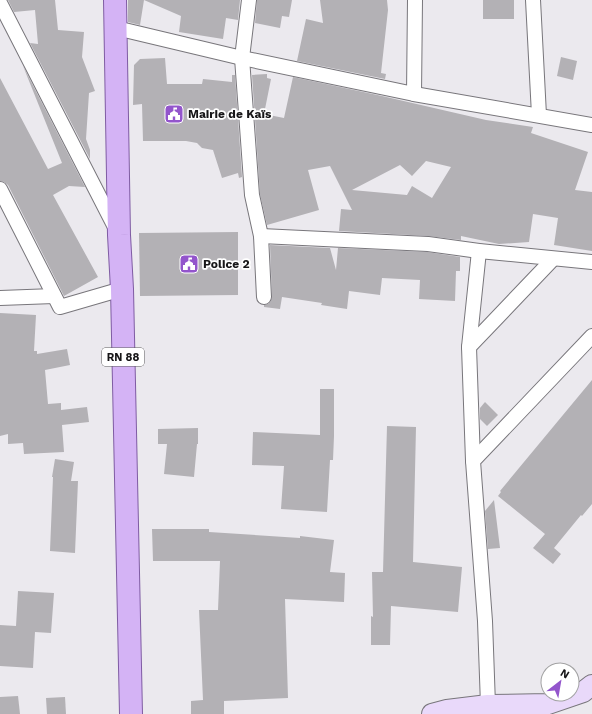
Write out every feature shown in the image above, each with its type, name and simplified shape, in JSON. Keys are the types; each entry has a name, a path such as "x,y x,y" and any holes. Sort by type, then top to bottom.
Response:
{"main road":[{"name":"RN 88","path":"115,0 119,235 122,289 131,714"}],"street":[{"path":"250,0 242,58 252,195 261,236 264,297"},
{"path":"414,94 416,0"},
{"path":"532,0 539,115"},
{"path":"0,3 119,235"},
{"path":"116,28 242,58 414,94 592,125"},
{"path":"0,189 60,307 122,289"},
{"path":"261,236 428,244 480,251 592,262"},
{"path":"480,251 469,347 473,461 485,621 488,705"},
{"path":"469,347 553,259"},
{"path":"0,298 54,296"},
{"path":"473,461 592,336"},
{"path":"432,714 447,710 488,705 531,709 583,692 592,685"}],"building":[{"path":"8,0 55,0 58,30 84,32 82,57 95,91 89,93 86,139 90,150 90,159 30,43 38,44 35,10 14,12"},
{"path":"128,0 144,0 140,25 128,22"},
{"path":"144,0 240,0 238,20 226,18 223,39 179,32 181,16"},
{"path":"257,0 292,0 289,17 282,16 280,28 255,23"},
{"path":"320,0 387,0 388,10 381,73 386,74 385,79 297,61 306,19 323,23"},
{"path":"483,0 514,0 514,19 483,19"},
{"path":"561,57 577,61 573,80 557,76"},
{"path":"165,58 167,84 202,84 203,79 232,82 232,75 235,75 242,177 239,178 238,173 222,178 213,150 202,148 197,143 186,141 143,141 142,104 133,105 134,65 140,59"},
{"path":"23,66 85,187 69,186 53,195 98,277 64,296 8,185 0,181 0,78 48,169 62,163"},
{"path":"267,74 267,78 271,79 264,114 284,118 293,77 486,120 533,127 531,133 588,152 575,190 592,192 592,251 554,245 558,218 533,214 529,242 499,244 461,236 461,240 428,236 339,231 341,209 352,210 330,166 308,170 319,210 267,225 260,194 252,75","holes":["426,161 451,167 432,198 412,186 407,195 352,190 400,165 412,176"]},
{"name":"Police 2","path":"238,232 238,295 140,296 139,233"},
{"path":"270,245 330,248 336,270 338,248 427,252 460,257 460,271 456,271 455,301 419,299 420,280 382,278 380,295 349,291 347,309 321,305 322,303 282,297 280,309 264,307 264,305 271,301 272,297"},
{"path":"0,313 36,315 34,351 37,351 37,354 67,349 70,365 45,370 48,404 61,403 61,410 87,407 89,422 62,425 64,452 24,454 23,443 8,444 8,434 0,436"},
{"path":"592,380 592,504 554,548 561,554 553,564 533,548 545,534 498,496 501,492 500,491"},
{"path":"320,389 334,389 333,460 330,460 327,512 281,509 284,466 252,465 253,432 320,435"},
{"path":"485,402 498,415 487,426 480,419 480,408"},
{"path":"387,426 416,427 413,562 462,567 458,612 391,606 390,645 371,645 371,616 373,617 372,572 383,572"},
{"path":"198,428 198,444 194,477 164,474 167,444 158,444 158,429"},
{"path":"55,459 74,462 71,481 78,481 75,553 50,551 52,477"},
{"path":"494,500 500,548 488,549 485,511"},
{"path":"152,529 209,529 209,532 300,538 300,536 334,540 330,572 345,573 344,602 285,599 288,698 224,701 224,714 191,714 191,701 203,700 199,610 218,610 220,561 153,561"},
{"path":"18,591 54,593 51,633 35,632 33,668 0,666 0,625 16,626"},
{"path":"18,696 20,714 0,714 0,697"},
{"path":"65,697 66,714 47,714 46,698"}],"place":[{"name":"Mairie de Kaïs","path":"174,114"},
{"name":"Police 2","path":"189,264"}]}
